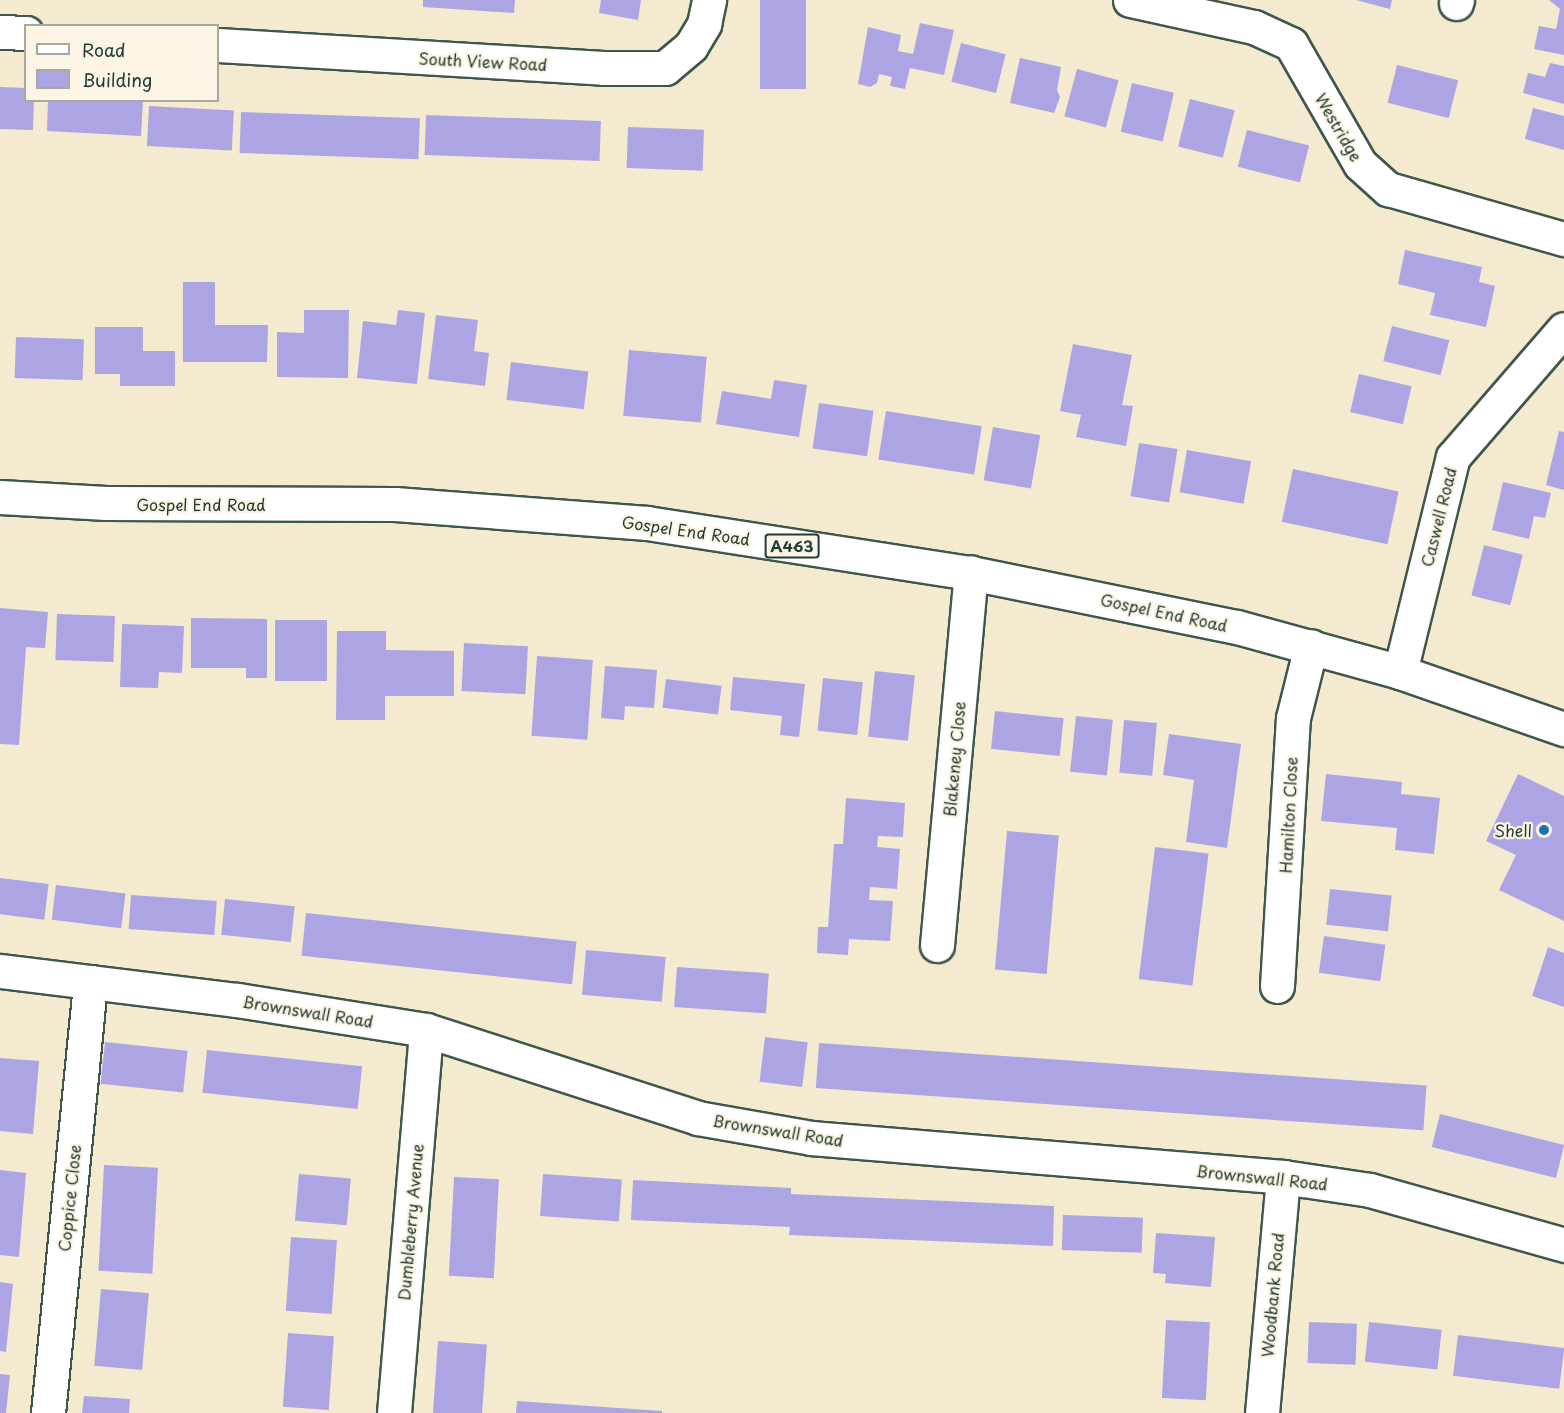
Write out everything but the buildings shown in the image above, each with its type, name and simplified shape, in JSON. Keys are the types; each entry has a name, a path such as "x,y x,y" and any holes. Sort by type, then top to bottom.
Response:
{"street":[{"name":"South View Road","path":"219,45 603,68 665,68 691,46 704,24 709,0"},
{"name":"Westridge","path":"1130,0 1254,27 1291,44 1360,164 1388,189 1564,239"},
{"path":"0,32 24,33"},
{"name":"Caswell Road","path":"1400,672 1453,457 1564,329"},
{"name":"Gospel End Road","path":"0,497 106,503 394,504 647,524 970,573 1311,646 1400,672 1564,729"},
{"name":"Blakeney Close","path":"937,945 970,573"},
{"name":"Hamilton Close","path":"1277,986 1293,718 1311,646"},
{"name":"Brownswall Road","path":"0,971 237,1000 426,1030 698,1118 811,1138 1282,1176 1370,1191 1564,1245"},
{"name":"Coppice Close","path":"48,1413 90,982"},
{"name":"Dumbleberry Avenue","path":"394,1413 426,1030"},
{"name":"Woodbank Road","path":"1262,1413 1282,1176"}],"place":[{"name":"Shell","path":"1544,830"}]}
